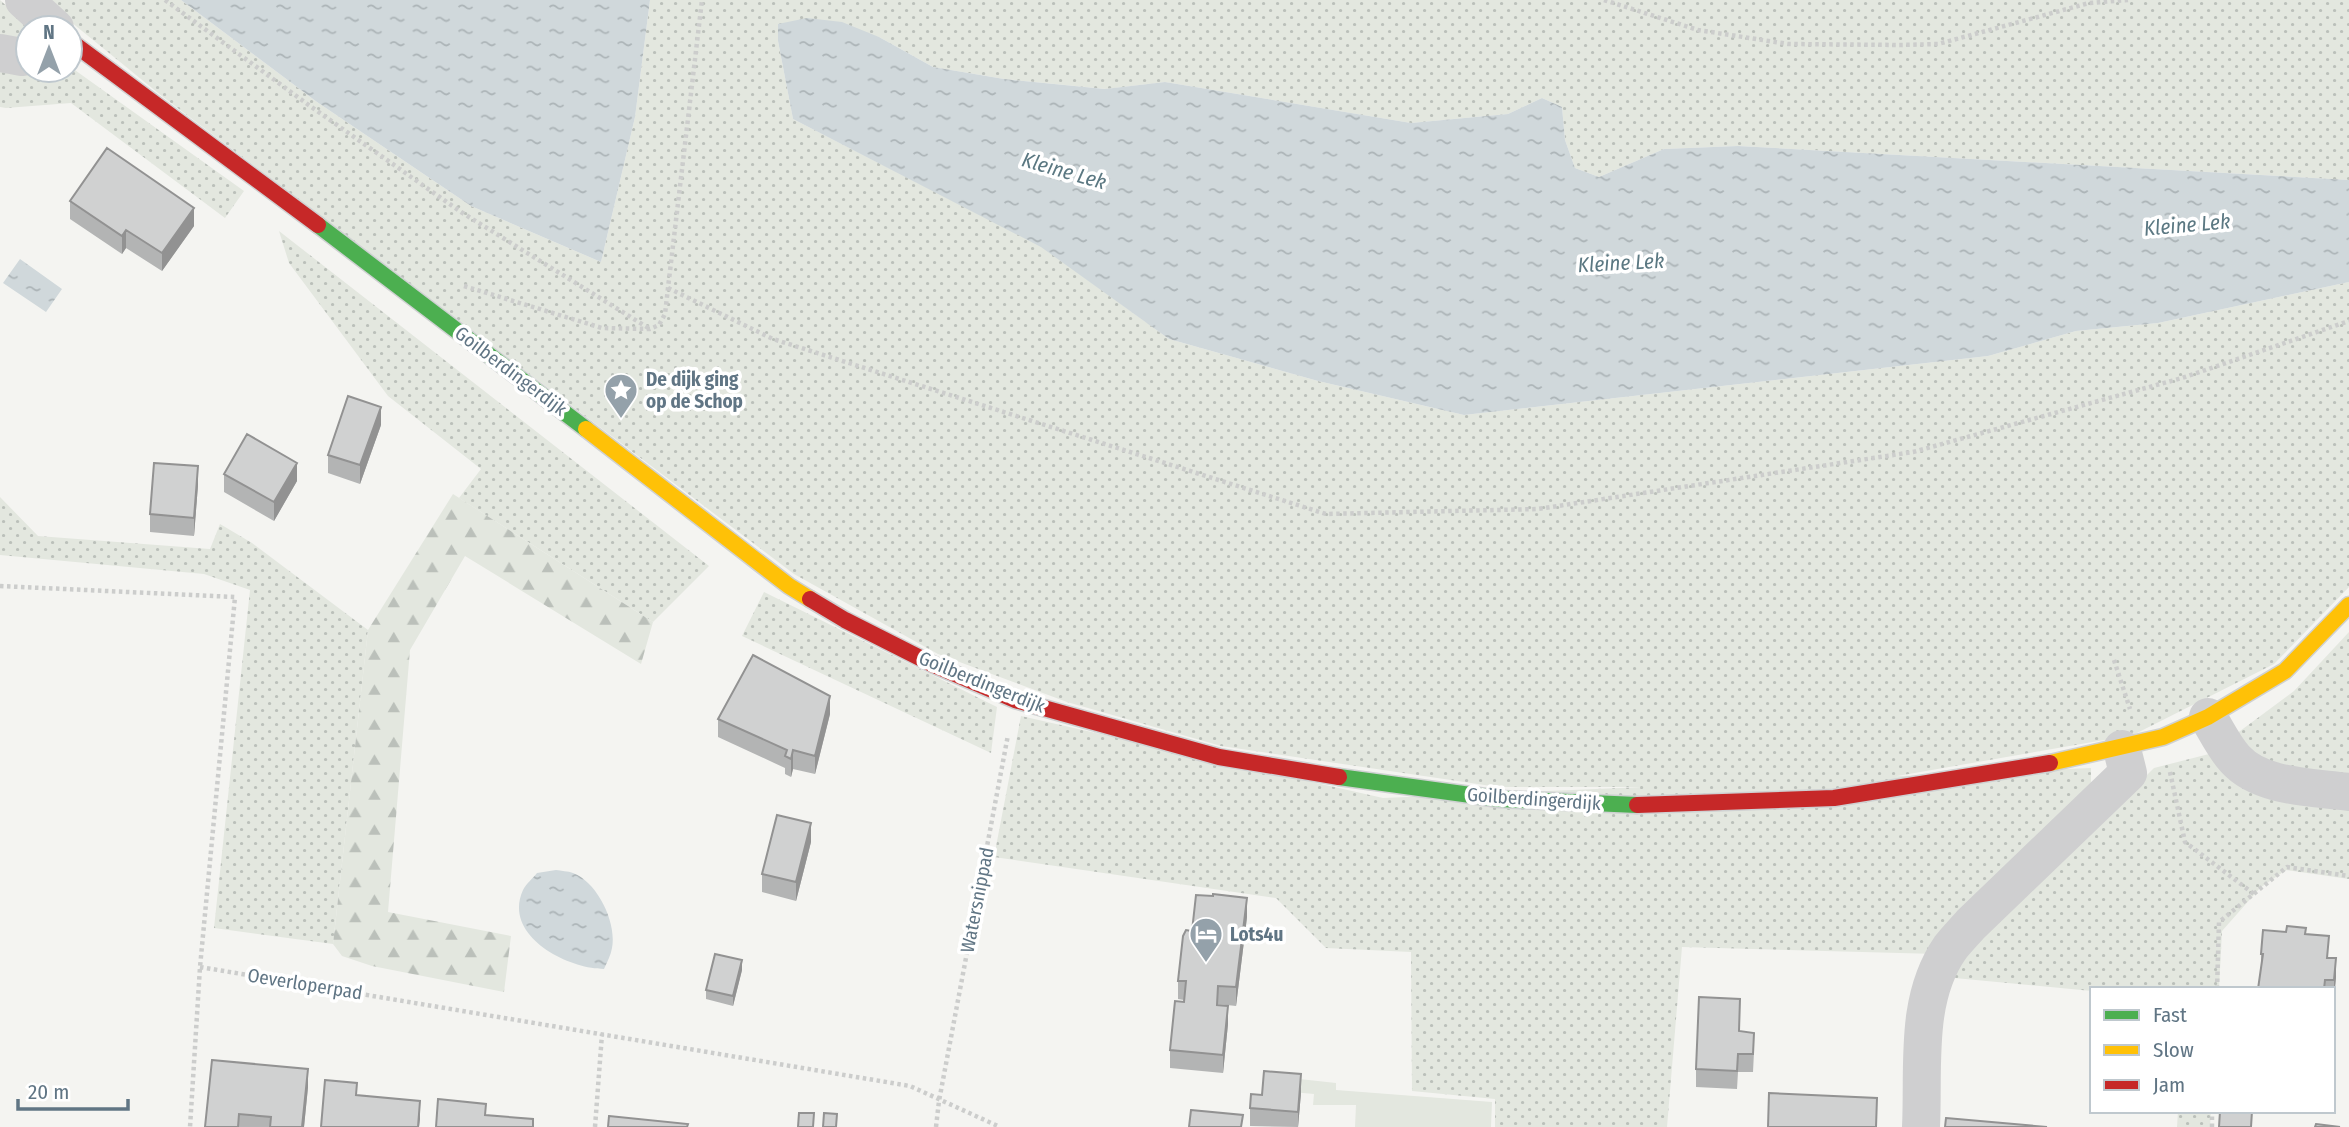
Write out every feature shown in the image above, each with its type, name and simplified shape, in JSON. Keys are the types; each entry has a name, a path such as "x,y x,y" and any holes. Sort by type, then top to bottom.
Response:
{"street":[{"path":"24,0 40,14"},
{"name":"Goilberdingerdijk","path":"84,51 395,282 789,586 845,620 934,665 1015,700 1219,757 1385,785 1500,799 1574,804 1642,805 1834,798 2019,769 2122,749 2163,737 2208,717 2286,671 2349,605"},
{"path":"2208,717 2234,758 2249,770 2273,780 2349,792"},
{"path":"1921,1127 1922,1031 1934,981 1949,949 1971,924 2128,773 2122,749"}],"path":[{"path":"165,0 461,212 650,329"},
{"path":"453,282 602,328 650,329 659,325 665,314 702,0"},
{"path":"1604,0 1699,30 1788,44 1900,45 1938,44 2089,3 2127,0"},
{"path":"668,288 773,339 1326,514 1538,509 1913,452 2182,379 2349,321"},
{"path":"0,586 235,597 200,967 190,1127"},
{"path":"2114,660 2130,710"},
{"name":"Watersnippad","path":"936,1127 1015,700"},
{"path":"2163,737 2185,842 2255,894"},
{"path":"2217,987 2219,922 2287,867 2349,876"},
{"name":"Oeverloperpad","path":"200,967 910,1086 1000,1127"},
{"path":"595,1127 602,1034"}],"green space":[{"path":"0,0 16,14 14,41 0,39"},
{"path":"44,0 181,0 317,102 471,206 601,262 635,117 650,0 2349,0 2349,180 1738,146 1664,149 1599,177 1575,168 1565,140 1562,107 1542,98 1508,114 1411,123 1165,82 1106,89 1004,79 933,67 879,37 778,25 778,41 793,119 1041,246 1169,339 1318,381 1464,415 1988,356 2076,331 2158,323 2349,282 2349,587 2274,664 2133,735 1834,787 1498,787 1221,746 1067,702 938,654 794,574 163,97 84,33 84,14 61,14"},
{"path":"0,58 14,64 14,84 84,84 84,77 244,191 225,218 71,103 0,107"},
{"path":"279,231 709,566 653,622 459,498 481,469 388,396 289,263"},
{"path":"453,494 653,622 641,664 465,556 410,650 388,912 511,936 504,992 372,966 342,956 333,944 368,630"},
{"path":"0,497 38,536 210,549 220,524 252,543 368,630 333,944 214,928 250,590 204,574 0,555"},
{"path":"764,592 997,707 991,753 742,636"},
{"path":"2349,632 2349,879 2286,870 2260,888 2222,931 2219,987 2090,987 2090,991 1944,977 2154,768 2209,754 2294,691"},
{"path":"1021,716 1383,798 2091,768 2091,787 1937,954 1682,947 1667,1127 1495,1127 1495,1099 1412,1091 1411,952 1326,948 1276,898 994,857"},
{"path":"1281,1077 1336,1083 1336,1090 1492,1102 1491,1127 1355,1127 1356,1105 1313,1105 1314,1094 1281,1091"},
{"path":"2178,1113 2211,1113 2210,1127 2177,1127"}],"water":[{"path":"181,0 650,0 635,117 601,262 471,206 317,102"},
{"name":"Kleine Lek","path":"807,18 842,22 879,37 933,67 1004,79 1105,89 1165,82 1411,123 1508,114 1542,98 1562,107 1565,140 1575,168 1599,177 1664,149 1738,146 2349,180 2349,282 2158,323 2076,331 1988,356 1464,415 1318,381 1169,339 1041,247 793,119 778,41 778,24"},
{"path":"20,259 62,289 46,312 3,283"},
{"path":"556,870 571,872 582,878 603,904 613,938 604,969 573,963 557,956 542,947 522,922 519,907 524,888 537,873"}],"building":[{"path":"107,148 194,208 162,253 126,230 122,236 70,201"},
{"path":"348,396 381,407 360,465 328,455"},
{"path":"247,434 297,463 274,502 224,474"},
{"path":"154,463 198,466 194,518 150,514"},
{"path":"753,655 830,696 815,756 793,750 791,759 785,756 787,750 718,719"},
{"path":"777,815 811,823 796,882 762,874"},
{"path":"1196,895 1247,898 1236,987 1218,986 1217,1005 1228,1006 1223,1055 1170,1050 1175,1001 1184,1002 1186,981 1178,981 1183,936 1186,930 1192,931"},
{"path":"2287,926 2306,928 2305,934 2329,936 2327,958 2336,958 2334,980 2325,980 2324,987 2258,987 2263,930 2286,932"},
{"path":"715,954 742,960 733,996 706,990"},
{"path":"1699,997 1740,999 1739,1031 1754,1033 1753,1054 1738,1054 1737,1071 1696,1069"},
{"path":"212,1060 308,1069 302,1127 270,1127 271,1117 239,1114 238,1127 205,1127"},
{"path":"1264,1071 1301,1074 1298,1112 1250,1108 1251,1094 1262,1095"},
{"path":"325,1080 357,1083 356,1095 420,1101 418,1127 321,1127"},
{"path":"1769,1093 1877,1098 1876,1127 1768,1127"},
{"path":"438,1099 486,1104 485,1115 533,1119 533,1127 436,1127"},
{"path":"1191,1110 1243,1115 1241,1127 1189,1127"},
{"path":"799,1113 814,1113 813,1127 798,1127"},
{"path":"824,1113 837,1114 836,1127 823,1127"},
{"path":"2220,1113 2252,1113 2251,1127 2219,1127"},
{"path":"609,1116 688,1124 687,1127 608,1127"},
{"path":"1946,1118 2047,1127 1945,1127"},
{"path":"2316,1124 2340,1127 2315,1127"}],"traffic: fast":[{"path":"318,225 586,429"},
{"path":"1339,777 1500,799 1637,805"}],"traffic: slow":[{"path":"586,429 789,586 810,599"},
{"path":"2050,763 2163,737 2208,717 2285,671 2349,605"}],"traffic: jam":[{"path":"84,51 318,225"},
{"path":"810,599 934,665 1015,700 1219,757 1339,777"},
{"path":"1637,805 1834,798 2050,763"}],"place":[{"name":"De dijk ging op de Schop","path":"621,420"},
{"name":"Lots4u","path":"1206,964"}]}
